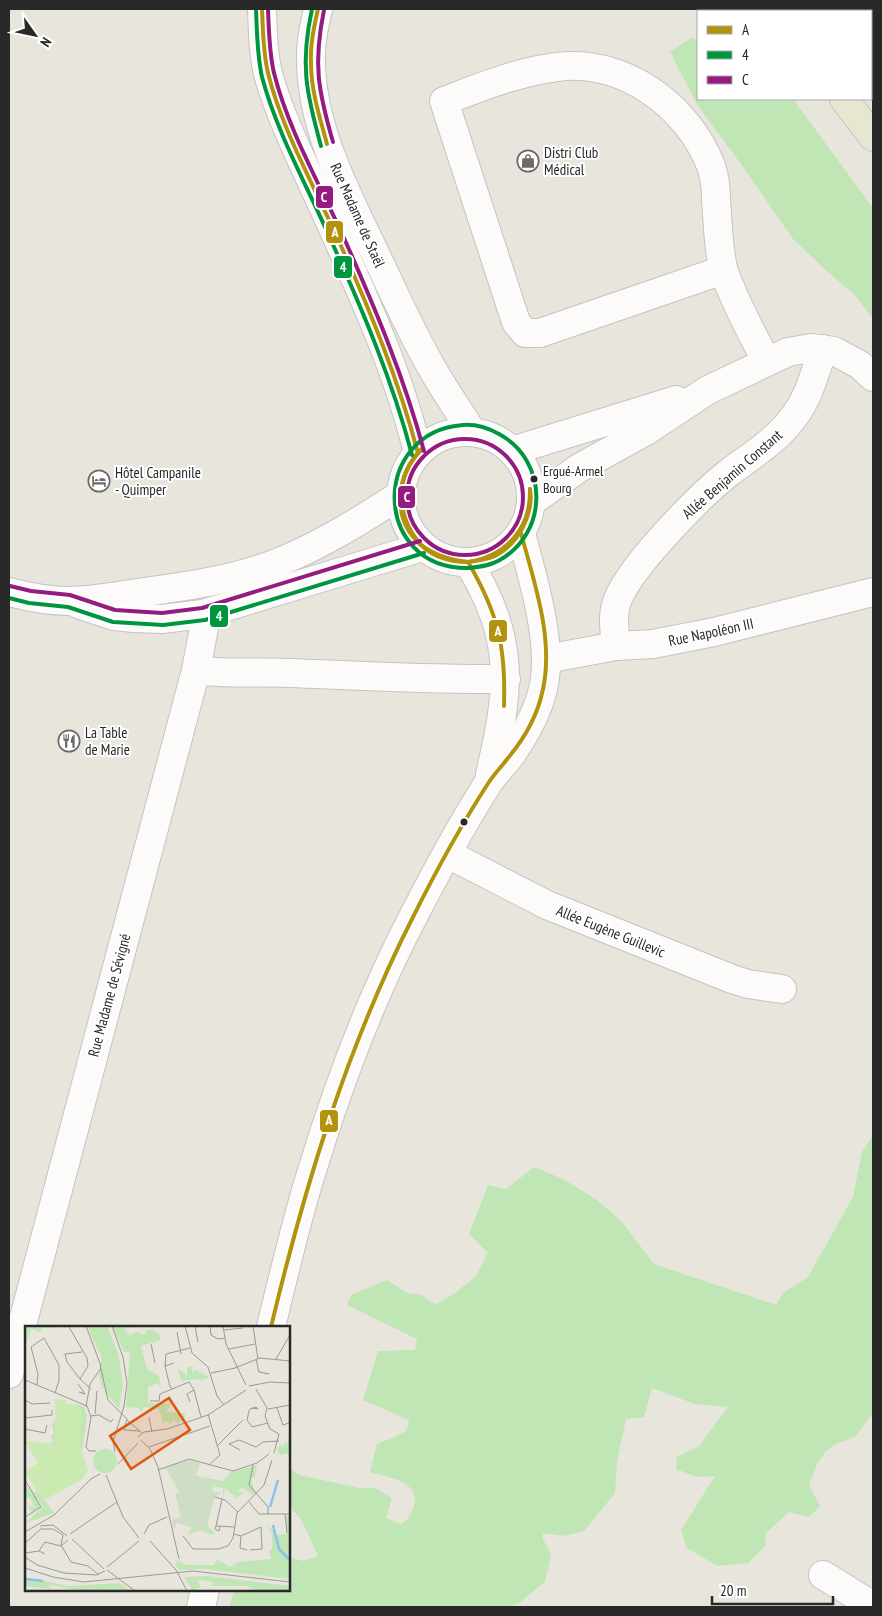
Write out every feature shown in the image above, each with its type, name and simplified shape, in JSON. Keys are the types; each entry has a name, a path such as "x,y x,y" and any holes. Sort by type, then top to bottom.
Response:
{"main road":[{"path":"845,100 873,137"}],"street":[{"name":"Rue Madame de Staël","path":"262,9 265,59 271,83 293,139 361,292 399,387 418,453"},
{"name":"Rue Madame de Staël","path":"318,9 310,53 318,110 330,152 348,198 416,338 434,372 472,432"},
{"path":"723,270 540,333 525,333 516,322 444,101 498,81 558,67 584,67 604,70 629,79 649,89 661,98 692,129 712,168 723,270 738,306 766,361"},
{"path":"531,502 579,468 646,431 708,390 788,352 811,348 834,351 860,365 873,376"},
{"name":"Allée Benjamin Constant","path":"616,646 616,605 621,590 649,554 681,518 725,476 769,443 792,420 804,400 823,349"},
{"path":"512,451 708,390"},
{"path":"472,432 494,438 504,443 512,451 524,466 530,483 531,502 528,518 521,533 507,548 489,558 468,562 450,561 422,547 410,531 403,517 400,495 408,467 418,453 433,440 452,433 472,432"},
{"path":"9,592 30,597 69,601 184,587 236,576 299,554 343,531 400,495"},
{"path":"271,1326 310,1176 335,1099 366,1016 389,965 448,854 488,783 512,754 532,719 543,691 546,676 546,659 541,614 521,533"},
{"path":"69,601 97,611 124,617 162,619 203,614 422,547"},
{"path":"468,562 483,587 500,630 506,665 501,727 488,783"},
{"path":"203,614 236,576"},
{"path":"184,587 203,614"},
{"name":"Rue Napoléon III","path":"546,659 616,646 653,644 705,634 873,592"},
{"name":"Rue Madame de Sévigné","path":"9,1374 196,670 203,635 203,614"},
{"path":"196,670 212,673 274,672 454,680 506,679"},
{"name":"Allée Eugène Guillevic","path":"448,854 547,905 732,979 748,984 782,989"},
{"path":"823,1575 873,1606"},
{"path":"200,1607 205,1591"}],"green space":[{"path":"691,38 697,39 697,100 794,100 873,208 873,319 855,295 793,239 698,106 670,52"},
{"path":"873,1135 873,1413 855,1437 836,1444 825,1452 817,1464 809,1485 820,1506 809,1517 789,1512 766,1533 765,1546 748,1563 717,1566 687,1548 681,1530 715,1476 697,1477 676,1469 677,1457 699,1446 728,1407 695,1404 652,1388 644,1417 626,1419 617,1462 615,1493 584,1531 563,1536 543,1533 543,1539 551,1554 545,1582 519,1603 508,1607 230,1606 234,1591 290,1591 290,1558 304,1561 318,1556 301,1519 290,1507 290,1469 299,1475 360,1488 375,1488 392,1498 386,1518 401,1524 409,1516 415,1497 412,1490 401,1481 370,1472 377,1444 396,1437 407,1430 409,1420 363,1400 378,1351 415,1350 417,1339 347,1305 351,1295 387,1280 407,1293 422,1295 435,1305 455,1293 476,1276 488,1253 469,1234 488,1185 506,1189 534,1167 563,1179 597,1200 622,1222 654,1264 776,1305 783,1293 808,1277 853,1197 862,1152"}],"transit line":[{"name":"4","path":"256,9 259,60 268,98 284,139 365,318 386,372 412,455"},
{"name":"A","path":"262,9 266,65 281,114 371,317 392,370 418,453"},
{"name":"C","path":"268,9 271,57 287,115 378,317 407,396 424,451"},
{"name":"4","path":"312,9 306,46 306,78 321,146"},
{"name":"A","path":"318,9 312,43 311,73 316,104 327,144"},
{"name":"C","path":"324,10 319,46 319,77 333,142"},
{"name":"4","path":"468,568 436,562 414,547 400,525 395,500 398,474 411,450 433,433 463,425 491,430 515,446 527,461 534,479 536,498 534,516 527,534 515,549 495,563 469,568"},
{"name":"C","path":"465,439 487,443 506,456 519,475 523,497 519,519 506,538 487,551 465,555 443,551 424,538 411,519 407,497 411,475 424,456 443,443 465,439"},
{"name":"A","path":"420,544 404,522 400,496 402,483 407,471 413,459 422,449"},
{"name":"A","path":"420,544 406,521 402,496 407,472 413,460 422,449"},
{"name":"A","path":"468,562 495,556 511,544 523,528 527,518 531,499 530,489"},
{"name":"A","path":"468,562 494,554 514,538 526,516 530,489"},
{"name":"A","path":"271,1326 313,1169 348,1066 389,966 440,865 489,782 525,734 541,698 546,670 544,630 537,590 521,533"},
{"name":"C","path":"10,586 31,591 70,595 115,610 162,613 202,608 420,541"},
{"name":"A","path":"420,544 442,556 468,562"},
{"name":"A","path":"420,544 442,558 468,562"},
{"name":"4","path":"9,598 29,603 68,607 113,622 163,625 205,620 424,553"},
{"name":"A","path":"468,562 487,598 498,631 503,666 504,706"}],"place":[{"name":"Distri Club Médical","path":"528,161"},
{"name":"Ergué-Armel Bourg","path":"534,479"},
{"name":"Hôtel Campanile - Quimper","path":"99,481"},
{"name":"La Table de Marie","path":"69,741"}]}
